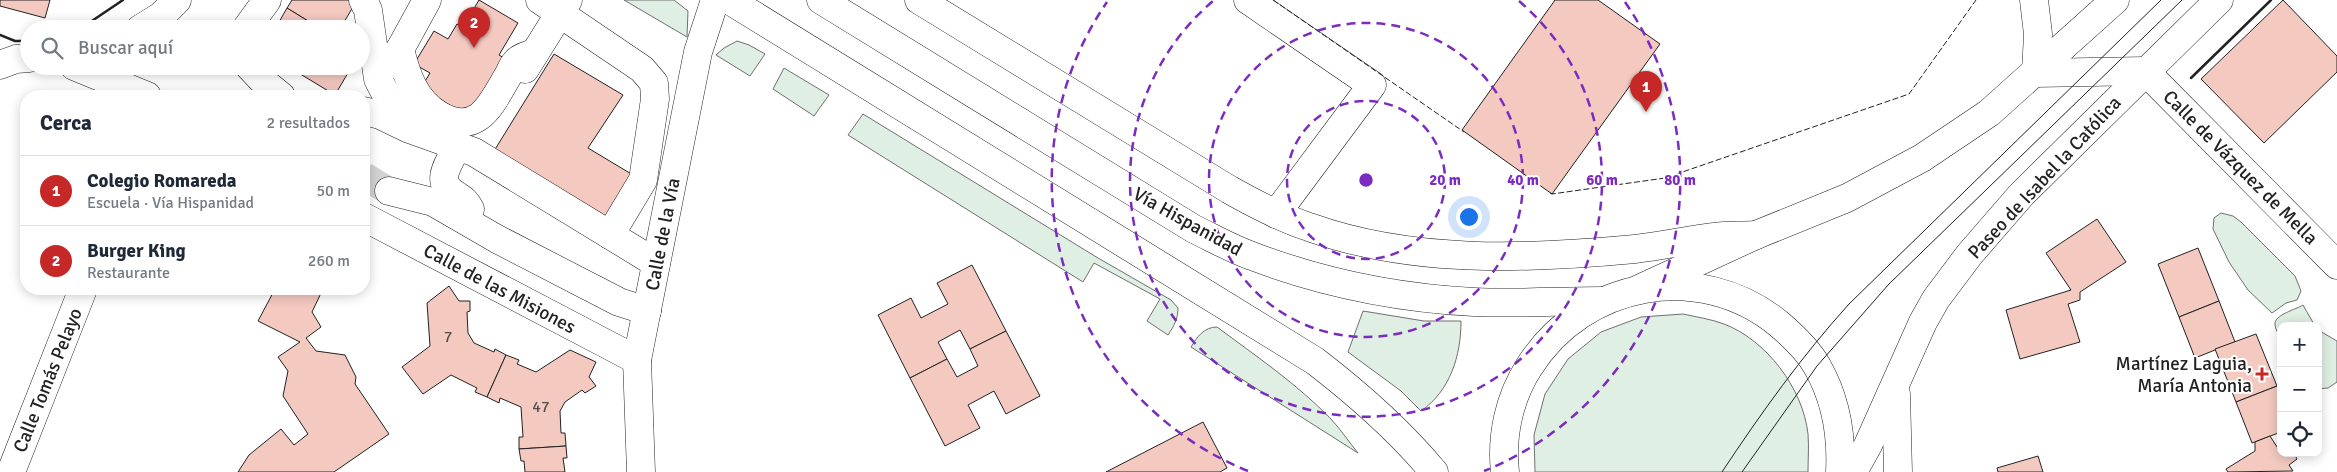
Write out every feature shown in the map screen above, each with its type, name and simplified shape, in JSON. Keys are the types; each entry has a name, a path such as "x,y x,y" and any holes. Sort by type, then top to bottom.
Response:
{"main road":[{"path":"155,20 177,0"},
{"path":"253,20 267,0"},
{"path":"363,0 368,10 368,20"},
{"path":"371,90 388,71 427,0"},
{"name":"Calle de la Vía","path":"641,472 637,360 698,52 716,0"},
{"path":"729,0 1314,361 1364,400 1400,433 1434,472"},
{"name":"Vía Hispanidad","path":"820,0 1194,229 1251,256 1314,278 1371,290 1431,298 1474,302 1603,300"},
{"path":"919,0 1230,190 1276,214 1338,236 1373,245 1434,253 1524,255 1637,249 1716,236 1756,235"},
{"path":"1248,0 1372,85 1276,214"},
{"path":"2034,0 2038,34 2036,73"},
{"path":"1503,468 1505,431 1511,404 1522,377 1537,353 1556,332 1578,314 1603,300 1639,289 1756,235 1847,198 1922,158 1989,114 2115,0"},
{"name":"Paseo de Isabel la Católica","path":"1853,472 1896,384 1923,322 1936,299 1969,255 2022,195 2145,71 2219,0"},
{"path":"610,235 642,180 655,99 654,82 642,69 556,4 534,53 402,194 433,202 619,302 647,311"},
{"path":"400,48 406,71 418,97 428,109 444,118 458,122 470,122 485,113 517,60 534,53"},
{"path":"0,65 20,58"},
{"path":"370,63 371,90"},
{"name":"Paseo de Isabel la Católica","path":"2036,73 2145,71"},
{"name":"Calle de Vázquez de Mella","path":"2145,71 2337,265"},
{"path":"96,75 132,90"},
{"path":"258,75 274,90"},
{"path":"371,90 450,143 610,235 656,264"},
{"path":"370,112 450,143"},
{"path":"450,143 444,185 446,189 466,202 477,227"},
{"path":"628,206 644,221 663,229"},
{"name":"Calle de las Misiones","path":"370,220 637,360"},
{"path":"1637,249 1718,292 1744,301 1768,315 1789,332 1817,366 1830,395 1838,421 1841,449 1840,472"},
{"path":"1639,289 1679,286 1718,292"},
{"name":"Calle Tomás Pelayo","path":"11,472 81,295"},
{"path":"1896,384 1898,472"}],"green space":[{"path":"624,0 674,0 688,11 687,37"},
{"path":"737,41 765,54 750,76 716,55"},
{"path":"784,68 829,95 814,116 773,89"},
{"path":"863,114 1098,258 1171,300 1178,308 1178,312 1168,335 1147,321 1160,299 1094,263 1083,282 848,135"},
{"path":"2221,213 2233,216 2241,222 2295,276 2301,291 2297,300 2286,303 2272,313 2248,290 2229,262 2213,229 2214,218"},
{"path":"2303,305 2313,322 2277,322 2277,330 2275,324 2282,315"},
{"path":"1363,311 1424,321 1461,321 1459,347 1452,372 1439,393 1421,411 1401,391 1348,352"},
{"path":"1683,314 1719,322 1739,331 1754,341 1780,368 1799,400 1805,417 1808,434 1808,472 1535,472 1534,435 1545,394 1568,359 1601,332 1641,317"},
{"path":"1212,327 1217,327 1276,371 1318,406 1338,427 1358,453 1191,347 1198,336"},
{"path":"2322,332 2337,341 2337,382 2328,388 2322,389"}],"building":[{"path":"0,0 50,0 45,18 0,6"},
{"path":"292,0 357,0 345,20 306,20 287,8"},
{"path":"479,0 518,23 499,55 504,58 469,117 421,88 430,73 414,64 434,31 448,39 457,24 463,27"},
{"path":"1555,0 1598,0 1660,44 1552,194 1462,130"},
{"path":"2283,0 2337,56 2337,72 2264,143 2201,79"},
{"path":"287,8 306,20 280,20"},
{"path":"554,54 623,95 588,148 633,175 605,218 494,151"},
{"path":"302,75 347,75 338,90 327,90"},
{"path":"2097,219 2126,262 2080,292 2080,300 2068,304 2080,342 2020,359 2006,310 2071,290 2046,253"},
{"path":"2198,248 2219,301 2179,317 2158,264"},
{"path":"972,265 1006,331 970,349 960,330 938,342 947,359 910,378 878,315 911,298 921,318 948,304 937,283"},
{"path":"449,286 459,301 470,301 470,311 467,312 468,333 474,343 494,352 495,349 506,355 487,397 475,392 477,388 451,375 423,394 402,367 430,346 427,303"},
{"path":"272,295 320,295 312,312 321,327 306,338 316,351 345,355 356,377 355,384 389,434 334,472 238,472 249,455 281,429 294,445 308,434 283,396 288,371 278,357 300,342 258,321"},
{"path":"2219,301 2235,342 2195,358 2179,317"},
{"path":"1006,331 1040,396 1006,414 994,391 968,405 980,428 945,446 910,378 947,359 957,377 978,366 970,349"},
{"path":"2256,334 2277,386 2236,402 2215,349"},
{"path":"570,350 596,362 589,377 596,386 585,393 582,390 565,402 560,411 561,433 565,433 566,446 519,449 519,437 523,437 521,407 500,398 499,403 487,397 506,355 519,360 517,364 536,372"},
{"path":"2277,386 2277,434 2252,443 2236,402"},
{"path":"1203,422 1227,468 1220,472 1106,472"},
{"path":"2270,436 2277,447 2277,457 2296,457 2297,459 2289,465 2293,471 2228,472 2226,469 2255,451 2255,442"},
{"path":"566,446 567,458 563,458 565,472 525,472 524,461 521,461 519,449"},
{"path":"2038,456 2043,472 1998,472 1997,468"}],"tunnel":[{"path":"370,180 389,191"}],"tram line":[{"path":"1722,472 1782,385 1849,304 2161,0"},
{"path":"1742,472 1817,366 1889,284 2182,0"}],"fence":[{"path":"1273,0 1464,132"},
{"path":"1550,193 1665,178 1909,94 1976,0"}],"wall":[{"path":"93,20 123,0"},
{"path":"2191,78 2271,0"},
{"path":"0,35 20,41"}],"place":[{"name":"Burger King","path":"474,48"},
{"name":"Colegio Romareda","path":"1646,112"},
{"name":"Martínez Laguia, María Antonia","path":"2262,374"}]}
